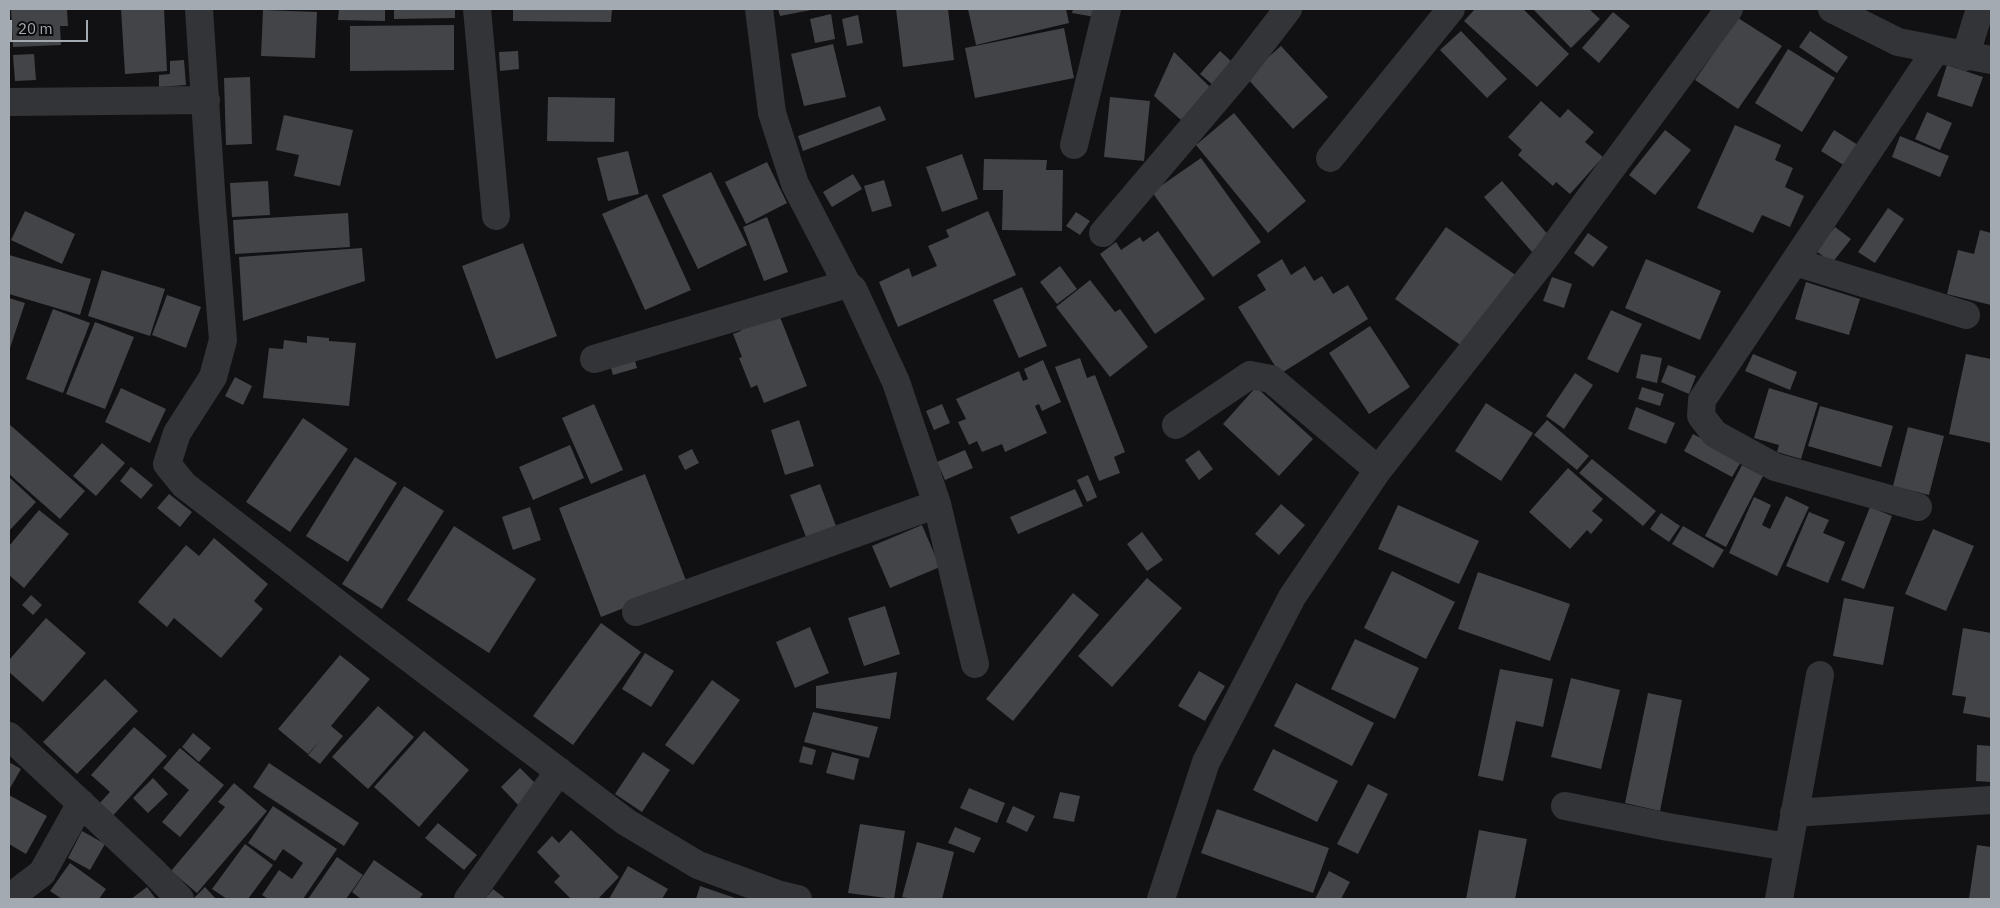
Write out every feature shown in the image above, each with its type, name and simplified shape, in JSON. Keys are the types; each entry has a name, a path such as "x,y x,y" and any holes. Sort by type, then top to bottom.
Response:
{"street":[{"path":"199,9 223,340 213,377 176,434 167,464 184,485 626,822 698,865 755,893 798,899"},
{"path":"477,9 496,216"},
{"path":"759,9 772,114 795,184 847,284 853,289 896,382 937,504 976,664"},
{"path":"1074,145 1107,9"},
{"path":"1103,233 1238,74 1288,9"},
{"path":"1330,158 1451,9"},
{"path":"1161,899 1206,762 1292,597 1378,470 1546,257 1730,9"},
{"path":"1832,9 1898,42 1978,59 1980,9"},
{"path":"1918,507 1775,467 1715,434 1701,416 1702,400 1936,50"},
{"path":"9,102 206,100"},
{"path":"1795,262 1966,315"},
{"path":"594,359 847,284"},
{"path":"1176,425 1250,374 1271,379 1378,470"},
{"path":"636,612 937,504"},
{"path":"1779,899 1820,674"},
{"path":"9,736 154,871 180,899"},
{"path":"468,899 559,771"},
{"path":"1794,813 1991,800"},
{"path":"11,899 42,873 81,803"},
{"path":"1565,806 1668,827 1788,847"}],"building":[{"path":"11,9 67,9 68,26 60,26 61,45 13,47"},
{"path":"121,9 164,9 167,71 125,74"},
{"path":"339,9 385,9 385,21 338,20"},
{"path":"394,9 455,9 455,18 394,19"},
{"path":"513,9 612,9 611,22 513,21"},
{"path":"778,9 811,9 811,10 780,16"},
{"path":"896,9 948,9 954,60 903,67"},
{"path":"968,9 1066,9 1069,23 976,45"},
{"path":"1073,9 1096,9 1095,17 1072,13"},
{"path":"1475,9 1523,9 1569,54 1537,87 1464,21"},
{"path":"1533,9 1589,9 1600,19 1571,48"},
{"path":"263,10 317,12 315,58 261,56"},
{"path":"1613,12 1630,26 1599,63 1582,48"},
{"path":"831,14 835,39 815,43 810,19"},
{"path":"858,15 863,43 847,46 842,19"},
{"path":"1738,18 1782,46 1738,109 1695,80"},
{"path":"454,25 454,70 350,71 350,26"},
{"path":"1064,28 1074,78 975,98 965,48"},
{"path":"1461,31 1507,79 1487,98 1440,50"},
{"path":"1810,31 1848,57 1837,73 1799,47"},
{"path":"833,44 846,97 804,106 791,54"},
{"path":"1281,46 1328,97 1293,129 1246,77"},
{"path":"1788,49 1835,78 1802,132 1755,103"},
{"path":"518,51 519,69 500,71 499,52"},
{"path":"1220,51 1232,62 1213,85 1200,74"},
{"path":"1174,52 1211,88 1181,120 1154,96"},
{"path":"34,54 36,80 15,81 13,55"},
{"path":"184,60 186,85 159,87 159,75 170,74 170,61"},
{"path":"1947,65 1983,77 1972,107 1937,96"},
{"path":"250,77 252,144 226,145 224,78"},
{"path":"548,97 615,98 614,142 547,141"},
{"path":"1110,97 1150,101 1144,161 1104,157"},
{"path":"1541,101 1560,118 1568,109 1594,132 1585,142 1603,157 1570,194 1556,182 1553,186 1518,155 1522,150 1508,137"},
{"path":"880,106 886,120 803,151 798,136"},
{"path":"1927,112 1952,123 1940,150 1915,139"},
{"path":"1234,113 1306,201 1268,233 1196,145"},
{"path":"284,115 353,130 340,186 294,176 299,155 276,150"},
{"path":"1735,125 1781,145 1775,160 1793,168 1785,187 1804,196 1790,227 1762,215 1753,233 1697,208"},
{"path":"1665,130 1691,150 1655,195 1629,175"},
{"path":"1834,130 1858,145 1845,166 1821,151"},
{"path":"1900,136 1949,156 1940,177 1892,157"},
{"path":"628,151 639,194 608,201 597,158"},
{"path":"962,154 978,199 942,212 926,167"},
{"path":"1201,158 1261,242 1213,277 1152,192"},
{"path":"984,159 1047,160 1046,170 1063,170 1062,231 1002,230 1003,190 983,190"},
{"path":"767,162 787,203 746,224 725,182"},
{"path":"711,172 747,245 698,269 662,195"},
{"path":"853,174 862,189 832,207 823,192"},
{"path":"884,180 892,206 872,212 864,186"},
{"path":"268,181 270,215 232,217 230,183"},
{"path":"1502,181 1550,237 1532,252 1484,197"},
{"path":"647,194 691,290 645,310 602,214"},
{"path":"1888,208 1904,219 1875,263 1858,252"},
{"path":"25,211 75,234 62,264 11,240"},
{"path":"988,211 1016,275 898,327 879,282 909,268 912,277 937,266 928,246 949,237 946,230"},
{"path":"1076,212 1090,221 1080,235 1066,226"},
{"path":"348,213 350,247 235,254 233,220"},
{"path":"767,217 788,272 764,281 743,227"},
{"path":"1446,227 1517,276 1466,349 1395,299"},
{"path":"1835,227 1851,239 1832,263 1816,251"},
{"path":"1980,230 1991,233 1991,305 1947,294 1958,250 1974,254"},
{"path":"1158,231 1205,299 1155,334 1100,254 1116,242 1121,250 1140,237 1143,242"},
{"path":"1588,233 1608,247 1593,267 1574,253"},
{"path":"523,243 557,336 496,359 462,266"},
{"path":"362,248 365,281 243,321 239,257"},
{"path":"9,255 91,279 80,315 9,294"},
{"path":"1282,259 1291,275 1305,266 1314,281 1322,276 1333,294 1348,285 1368,319 1280,374 1238,307 1266,290 1257,275"},
{"path":"1646,259 1721,291 1700,340 1625,308"},
{"path":"1060,266 1077,289 1057,304 1040,282"},
{"path":"102,270 165,289 150,336 88,316"},
{"path":"1552,277 1572,284 1564,308 1543,301"},
{"path":"1090,280 1115,312 1120,309 1148,347 1110,377 1056,307"},
{"path":"1806,282 1860,299 1849,335 1795,319"},
{"path":"1022,287 1047,346 1019,358 993,300"},
{"path":"167,295 201,307 186,348 152,335"},
{"path":"9,298 25,303 9,351"},
{"path":"53,309 90,323 63,393 26,379"},
{"path":"761,310 766,322 780,317 807,386 764,403 757,385 751,388 739,358 742,357 733,334 741,331 737,320"},
{"path":"1611,310 1642,324 1618,373 1587,359"},
{"path":"95,322 134,337 105,409 66,394"},
{"path":"1370,326 1410,387 1369,414 1329,353"},
{"path":"307,336 329,338 329,341 356,343 349,406 263,398 269,348 283,349 284,340 307,343"},
{"path":"632,351 637,368 613,375 608,358"},
{"path":"1641,354 1662,358 1657,383 1636,378"},
{"path":"1753,354 1797,372 1790,390 1745,371"},
{"path":"1966,354 1991,359 1991,443 1949,434"},
{"path":"1080,358 1087,378 1095,375 1125,452 1114,457 1120,473 1099,481 1055,367"},
{"path":"1043,360 1061,402 1042,411 1039,404 1035,406 1047,433 1005,452 1002,444 982,452 977,441 969,445 958,422 966,419 956,399 1019,371 1023,381 1028,379 1024,369"},
{"path":"1668,365 1696,376 1689,394 1661,382"},
{"path":"1575,373 1593,385 1564,429 1546,416"},
{"path":"235,377 252,386 243,405 225,396"},
{"path":"1256,387 1313,439 1279,476 1223,424"},
{"path":"1642,387 1664,394 1660,406 1638,399"},
{"path":"121,388 166,409 150,443 105,422"},
{"path":"1769,388 1818,403 1801,459 1777,452 1779,445 1754,438"},
{"path":"1486,403 1533,433 1501,481 1455,451"},
{"path":"594,404 623,470 591,484 562,418"},
{"path":"942,404 950,423 934,430 926,411"},
{"path":"1820,406 1893,426 1881,467 1808,446"},
{"path":"1636,407 1675,423 1666,444 1628,429"},
{"path":"303,418 348,449 290,532 246,502"},
{"path":"799,420 814,466 785,475 771,430"},
{"path":"1547,420 1589,456 1577,470 1534,435"},
{"path":"9,424 85,491 60,519 9,474"},
{"path":"1908,427 1944,436 1929,495 1893,486"},
{"path":"1693,434 1742,460 1732,477 1684,451"},
{"path":"102,443 125,463 96,496 73,476"},
{"path":"570,445 584,478 533,500 519,467"},
{"path":"692,449 699,463 685,470 678,456"},
{"path":"965,450 973,468 945,480 937,462"},
{"path":"1199,450 1213,469 1199,480 1185,460"},
{"path":"355,457 397,483 348,562 306,536"},
{"path":"1592,459 1656,511 1643,526 1579,473"},
{"path":"1742,465 1763,476 1726,547 1705,536"},
{"path":"131,467 153,485 141,499 120,481"},
{"path":"1568,468 1603,499 1592,511 1603,520 1591,534 1587,530 1570,549 1529,512"},
{"path":"645,474 687,583 601,617 559,508"},
{"path":"1088,475 1097,497 1087,502 1077,480"},
{"path":"9,477 36,502 9,531"},
{"path":"820,484 836,526 806,537 790,495"},
{"path":"404,486 444,511 382,609 342,584"},
{"path":"1075,489 1083,506 1018,534 1010,517"},
{"path":"169,494 192,512 180,527 157,508"},
{"path":"1786,496 1809,507 1777,576 1729,553 1754,497 1771,505 1762,525 1770,529"},
{"path":"1281,504 1305,525 1279,555 1255,534"},
{"path":"1398,505 1479,541 1459,584 1378,549"},
{"path":"530,507 541,540 513,550 502,517"},
{"path":"1870,507 1892,516 1864,589 1841,580"},
{"path":"39,510 69,534 24,588 9,575 9,546"},
{"path":"1809,512 1829,520 1823,533 1845,542 1828,583 1786,566"},
{"path":"1661,513 1680,526 1669,542 1650,529"},
{"path":"922,525 940,567 890,588 872,546"},
{"path":"454,526 536,579 489,653 407,600"},
{"path":"1683,526 1724,550 1713,568 1672,544"},
{"path":"1933,529 1974,546 1946,611 1905,594"},
{"path":"1142,532 1163,560 1147,571 1127,544"},
{"path":"214,538 268,584 254,601 263,609 221,658 174,618 167,627 138,602 186,545 199,556"},
{"path":"1392,571 1455,602 1426,659 1364,628"},
{"path":"1478,572 1570,604 1550,661 1458,629"},
{"path":"1147,578 1182,608 1112,687 1078,656"},
{"path":"1073,593 1099,615 1013,721 986,699"},
{"path":"31,595 42,605 33,615 22,605"},
{"path":"1844,598 1894,607 1883,665 1833,656"},
{"path":"885,606 900,654 864,666 848,618"},
{"path":"46,618 86,653 43,702 9,672 9,660"},
{"path":"601,623 641,652 573,745 533,716"},
{"path":"810,627 829,673 795,688 776,642"},
{"path":"1963,628 1991,633 1991,718 1963,713 1966,697 1952,695"},
{"path":"1355,639 1419,668 1395,719 1331,689"},
{"path":"645,653 674,671 651,707 622,689"},
{"path":"340,655 370,679 331,726 343,736 320,764 308,755 320,741 308,754 278,729"},
{"path":"1500,669 1553,679 1543,727 1516,721 1503,781 1478,776"},
{"path":"1199,671 1225,686 1205,721 1178,706"},
{"path":"897,672 890,719 816,708 816,686"},
{"path":"1571,678 1620,690 1601,769 1551,757"},
{"path":"105,679 138,711 77,774 43,742"},
{"path":"712,680 740,700 693,765 665,745"},
{"path":"1296,683 1374,723 1352,766 1274,726"},
{"path":"1648,693 1682,700 1660,811 1625,803"},
{"path":"378,706 414,737 368,789 332,757"},
{"path":"813,712 878,727 869,758 804,742"},
{"path":"134,727 167,756 109,820 95,808 110,792 91,775"},
{"path":"424,731 469,770 419,827 374,787"},
{"path":"193,733 211,748 199,762 182,747"},
{"path":"1977,745 1991,746 1991,782 1976,781"},
{"path":"803,746 816,750 812,765 799,762"},
{"path":"180,748 224,785 180,837 162,822 189,790 163,768"},
{"path":"1273,749 1338,781 1317,822 1253,790"},
{"path":"643,752 670,770 642,812 615,794"},
{"path":"832,752 859,759 854,780 826,773"},
{"path":"9,762 21,769 9,790"},
{"path":"269,763 359,823 344,846 253,787"},
{"path":"520,768 538,786 519,806 501,787"},
{"path":"153,778 168,794 148,813 133,798"},
{"path":"234,783 267,811 197,893 171,871 225,807 218,802"},
{"path":"1368,784 1388,794 1358,854 1337,844"},
{"path":"969,788 1005,803 997,823 960,808"},
{"path":"1060,792 1080,796 1074,822 1053,818"},
{"path":"9,795 47,816 26,854 9,844"},
{"path":"273,806 337,849 303,899 268,899 262,895 279,870 292,879 303,863 283,849 275,861 248,843"},
{"path":"1013,806 1035,816 1027,832 1006,822"},
{"path":"1217,809 1329,848 1313,893 1201,853"},
{"path":"438,823 477,855 464,870 425,838"},
{"path":"860,824 905,831 894,899 848,893"},
{"path":"955,827 981,838 974,853 948,843"},
{"path":"571,830 619,877 598,899 571,899 554,882 560,876 537,852 552,836 559,843"},
{"path":"1479,830 1527,839 1515,899 1466,899"},
{"path":"82,831 105,844 90,870 68,858"},
{"path":"917,842 954,852 942,899 911,899 902,897"},
{"path":"245,844 273,865 248,899 227,899 212,889"},
{"path":"1977,845 1991,847 1991,899 1969,899"},
{"path":"337,857 363,875 346,899 308,899"},
{"path":"374,860 423,894 419,899 361,899 352,892"},
{"path":"70,863 106,889 99,899 62,899 50,891"},
{"path":"628,866 668,889 662,899 609,899"},
{"path":"1329,871 1350,882 1341,899 1315,899"},
{"path":"700,886 738,899 696,899"},
{"path":"147,887 156,899 131,899"},
{"path":"205,887 216,899 193,899"},
{"path":"493,889 506,899 485,899"}]}
